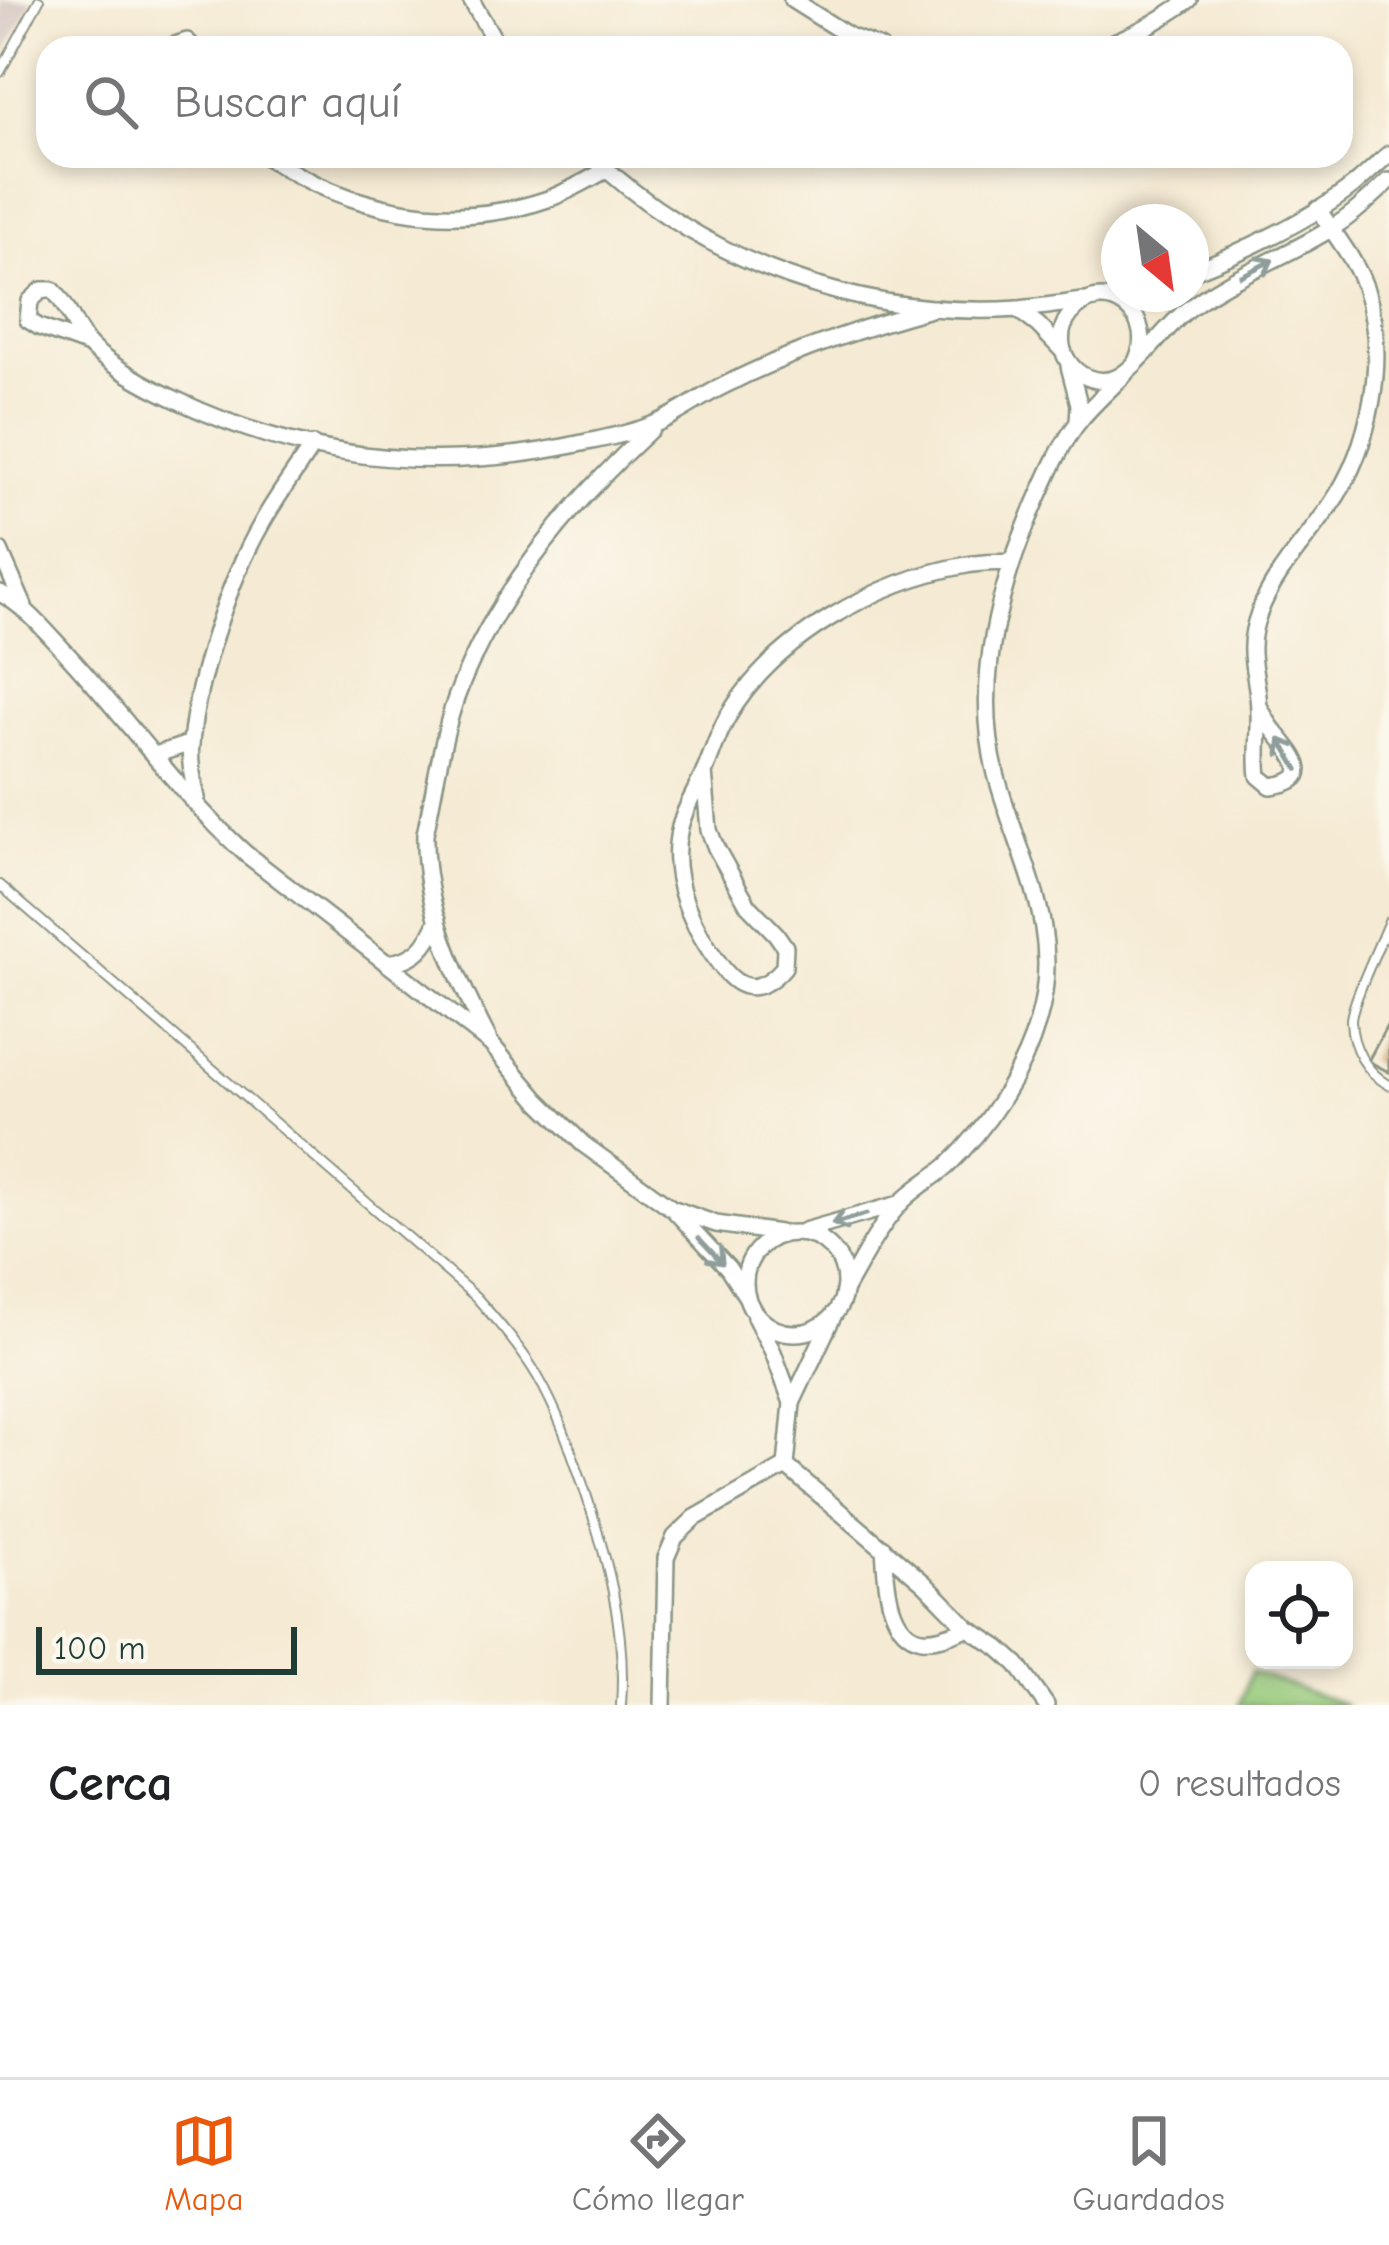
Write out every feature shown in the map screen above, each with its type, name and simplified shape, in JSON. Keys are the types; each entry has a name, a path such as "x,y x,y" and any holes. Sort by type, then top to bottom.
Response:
{"street":[{"path":"471,0 492,36"},
{"path":"792,0 849,36"},
{"path":"1132,36 1189,0"},
{"path":"1209,265 1318,208 1352,187 1389,154"},
{"path":"284,168 370,206 455,215 549,199 606,170 684,228 789,279 934,308 1017,309 1101,299"},
{"path":"786,1466 792,1403 844,1291 899,1204 948,1165 983,1124 1006,1090 1038,1022 1046,962 1040,902 997,777 988,707 999,603 1048,476 1078,422 1170,322 1229,282 1331,229 1389,181"},
{"path":"1260,708 1298,760 1297,777 1284,784 1271,786 1259,776 1260,708 1251,664 1255,625 1291,558 1354,464 1373,398 1375,365 1366,288 1318,208"},
{"path":"863,296 866,326"},
{"path":"1078,422 1079,404 1065,357 1063,326 1069,315 1101,301"},
{"path":"89,345 143,384 264,436 384,460 472,460 537,454 657,423 785,356 866,326 934,308"},
{"path":"1017,309 1088,378 1113,379 1129,370 1143,342 1138,318 1131,312"},
{"path":"491,1044 467,998 438,920 425,856 425,834 454,703 477,646 524,572 569,514 657,423"},
{"path":"596,440 610,469"},
{"path":"199,806 190,743 225,606 260,526 313,445"},
{"path":"0,551 29,614"},
{"path":"704,772 716,848 748,905 784,947 784,968 770,983 746,986 729,976 710,952 687,910 677,863 679,829 727,718 747,689 782,654 845,609 909,580 971,563 1012,562"},
{"path":"0,593 29,614 105,695 215,826 491,1044 583,1144 673,1209 728,1268 762,1322 792,1333 823,1325 834,1314"},
{"path":"155,755 190,743"},
{"path":"386,963 401,962 420,952 438,920"},
{"path":"792,1403 749,1303 744,1281 747,1265 768,1240 899,1204"},
{"path":"673,1209 716,1224 813,1235 842,1264 844,1291"},
{"path":"786,1466 924,1583 968,1628 1017,1664 1046,1705"},
{"path":"663,1705 666,1558 675,1537 695,1518 786,1466"},
{"path":"884,1548 889,1604 910,1634 923,1639 968,1628"}],"lane":[{"path":"0,72 40,0"},
{"path":"0,885 476,1297 501,1325 537,1375 564,1427 594,1516 614,1589 621,1705"},
{"path":"1389,921 1350,1017 1360,1060 1389,1084"}],"shaded area":[{"path":"0,0 33,0 0,62"}],"green space":[{"path":"1251,1672 1346,1705 1239,1705"}],"building":[{"path":"1389,1022 1389,1072 1368,1061"}]}
